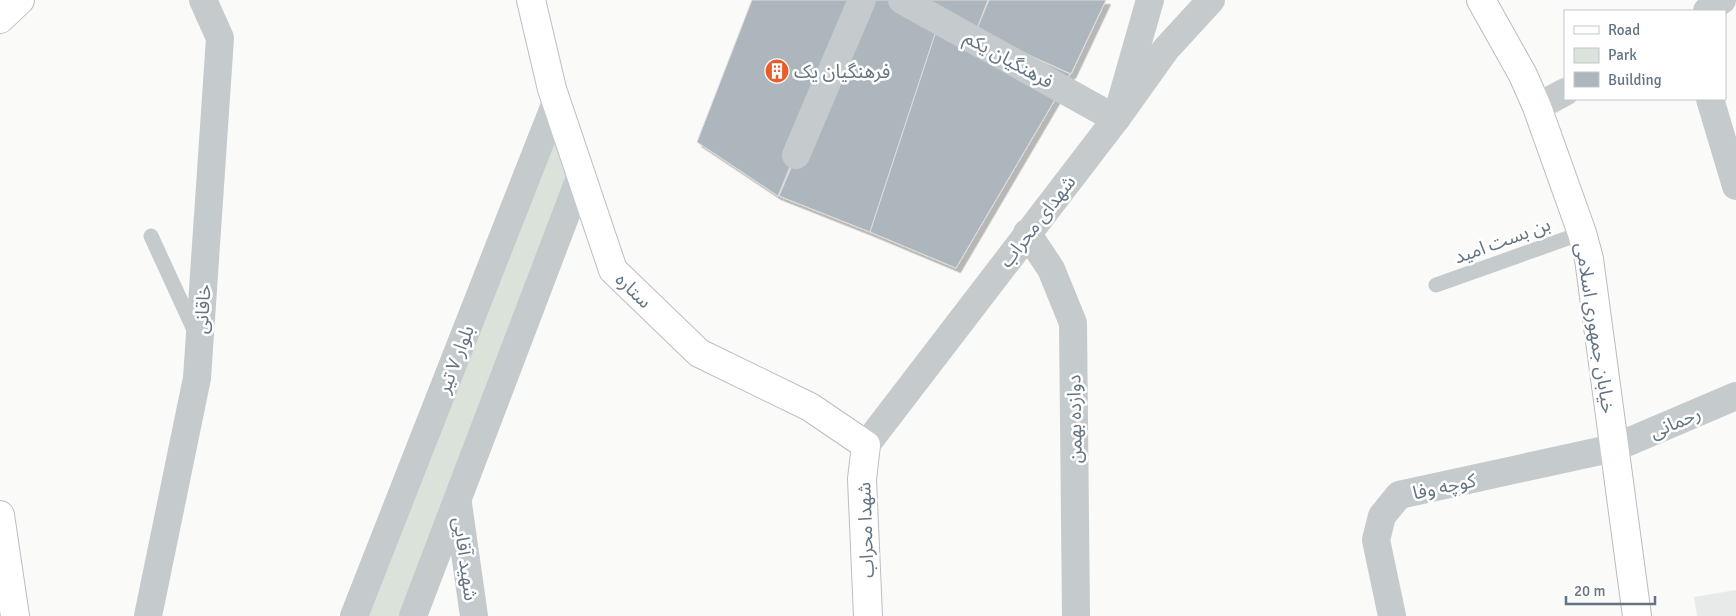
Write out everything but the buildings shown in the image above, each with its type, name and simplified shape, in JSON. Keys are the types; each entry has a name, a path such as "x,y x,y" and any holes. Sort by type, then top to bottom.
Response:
{"street":[{"path":"0,19 20,0"},
{"name":"خاقانی","path":"148,616 197,378 220,38 203,0"},
{"name":"ستاره","path":"531,0 556,102 613,270 699,353 810,407 866,445"},
{"path":"796,155 862,0"},
{"name":"فرهنگیان یکم","path":"902,0 1116,119"},
{"path":"1116,119 1150,0"},
{"name":"شهدای محراب","path":"866,445 1116,119 1166,49 1210,0"},
{"name":"خیابان جمهوری اسلامی","path":"1481,0 1523,75 1537,106 1582,233 1589,259 1637,616"},
{"path":"1537,106 1564,92"},
{"path":"1710,100 1736,186"},
{"name":"بلوار ۷ تیر","path":"354,616 556,102"},
{"path":"413,616 581,175"},
{"name":"دوازده بهمن","path":"1027,233 1050,269 1073,323 1076,616"},
{"name":"رحمانی","path":"1614,448 1736,396"},
{"name":"شهدا محراب","path":"866,445 862,479 868,616"},
{"name":"کوچه وفا","path":"1392,616 1376,540 1382,516 1399,495 1614,448"},
{"name":"شهید آقایی","path":"458,501 474,616"},
{"path":"0,515 15,616"}],"lane":[{"name":"بن بست امید","path":"1436,285 1582,233"},
{"path":"151,236 199,342"}],"shaded area":[{"path":"1736,590 1736,616 1697,616 1694,597"}],"green space":[{"path":"556,103 577,164 403,616 358,616"}],"place":[{"name":"فرهنگیان یک","path":"777,71"}]}
